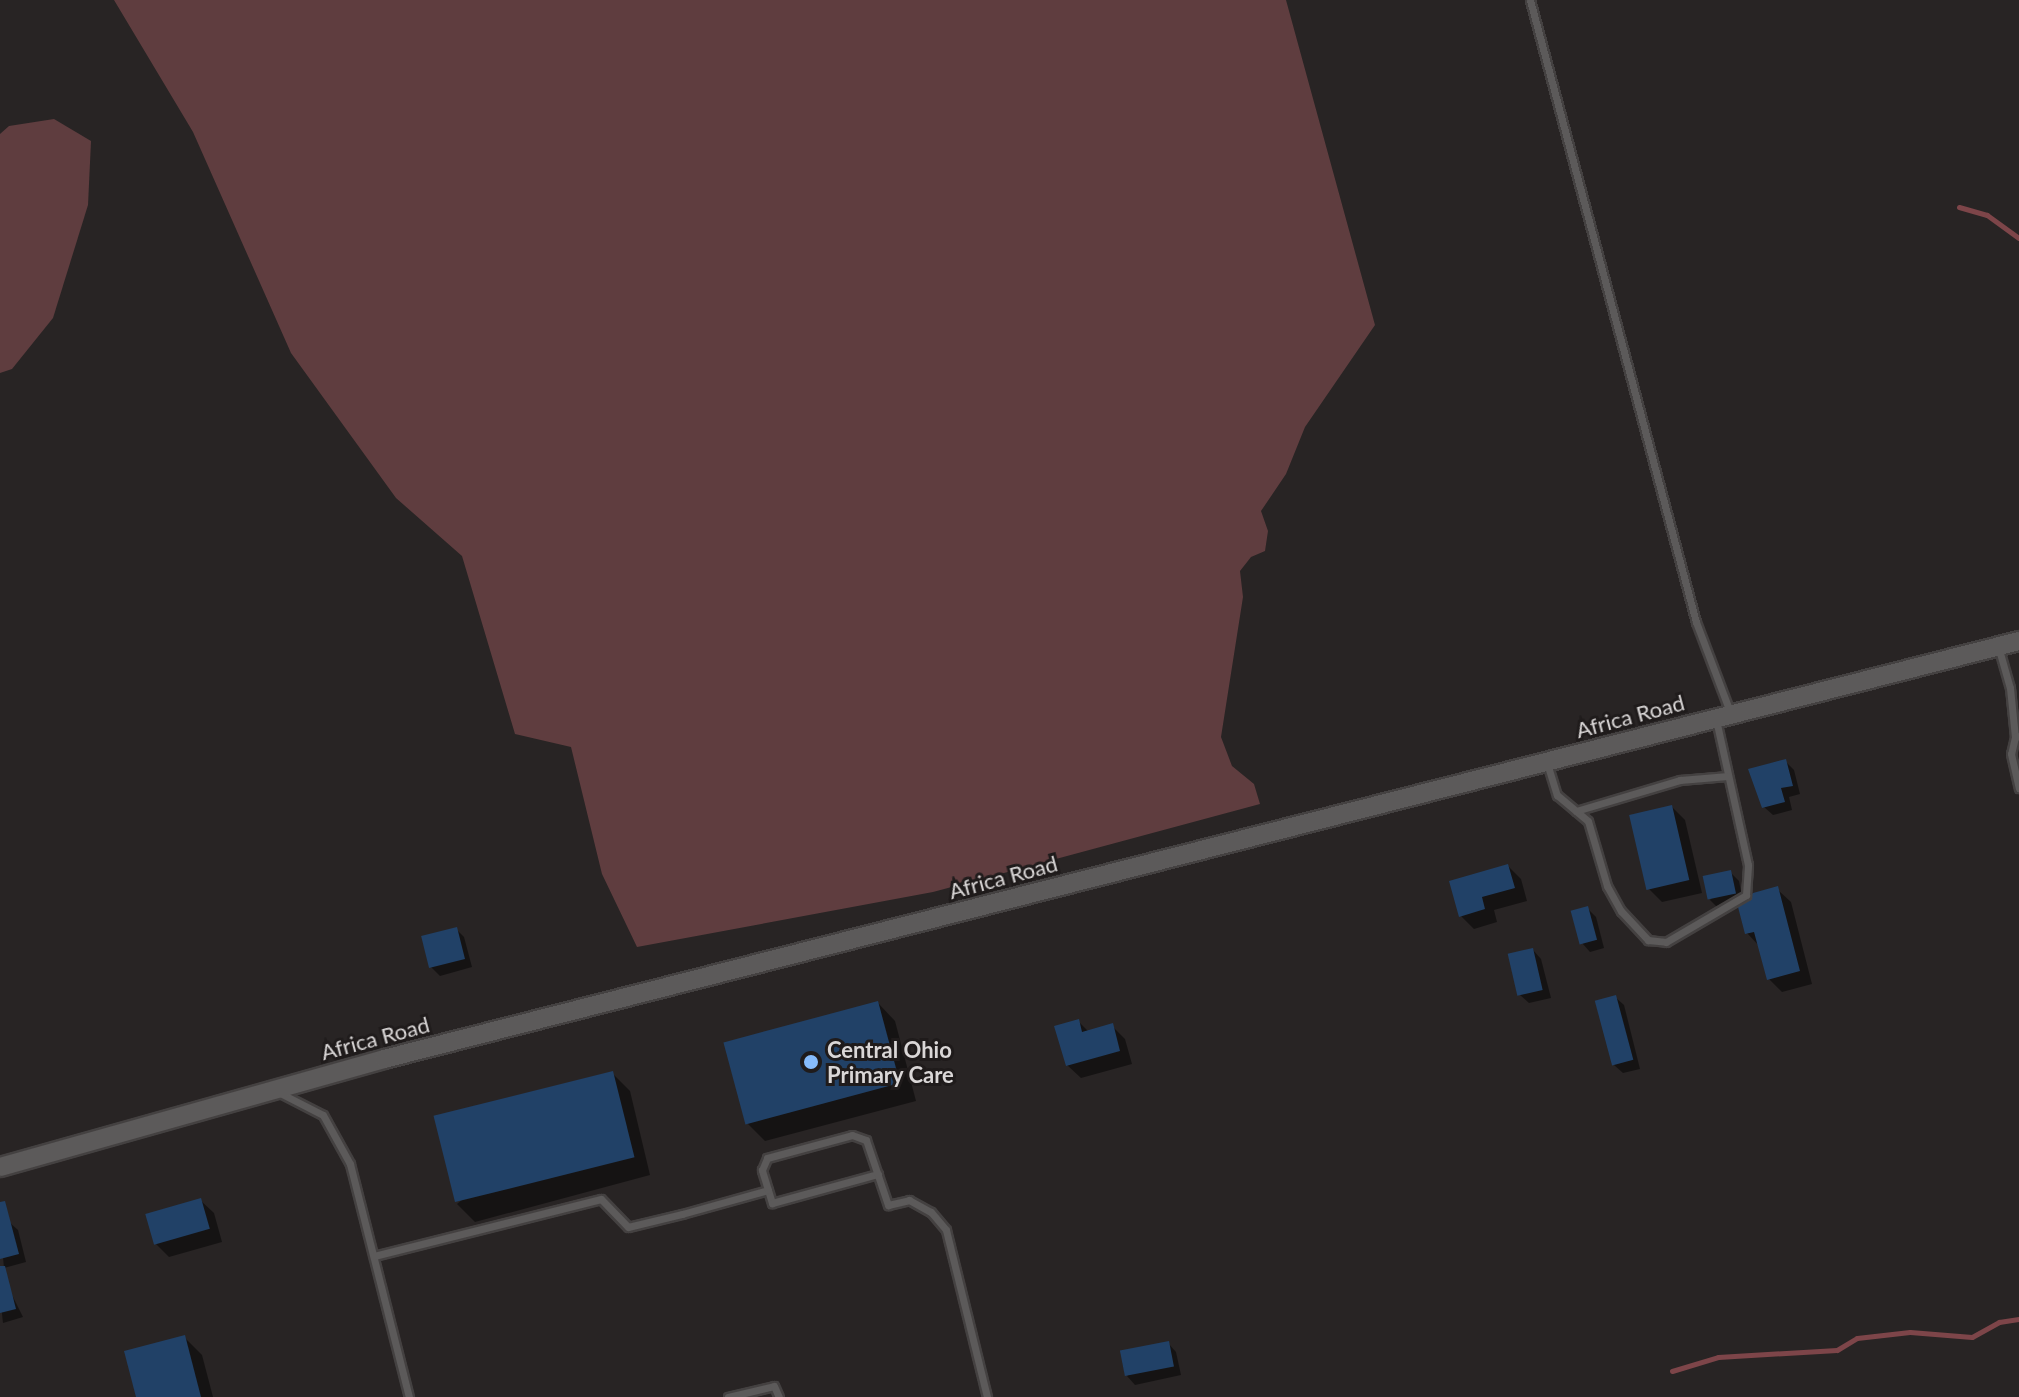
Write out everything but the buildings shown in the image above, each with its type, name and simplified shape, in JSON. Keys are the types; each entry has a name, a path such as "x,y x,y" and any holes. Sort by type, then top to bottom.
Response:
{"street":[{"name":"Africa Road","path":"0,1167 274,1090 2019,641"}],"lane":[{"path":"1530,0 1723,716 1728,776 1748,865 1746,895 1666,942 1648,940 1621,911 1607,886 1588,821 1557,795 1547,762"},
{"path":"1998,646 2010,688 2017,736 2011,754 2019,788"},
{"path":"1576,811 1680,780 1728,776"},
{"path":"274,1090 309,1105 336,1131 350,1164 409,1397"},
{"path":"878,1174 772,1203 762,1170 767,1158 852,1135 866,1140 878,1174 888,1205 909,1200 931,1212 946,1230 987,1397"},
{"path":"374,1256 601,1199 628,1227 768,1190"},
{"path":"728,1397 774,1386 779,1397"}],"shaded area":[{"path":"114,0 1286,0 1375,325 1305,427 1286,474 1261,511 1268,531 1265,551 1251,557 1240,571 1243,597 1221,737 1232,766 1254,784 1260,804 933,892 637,947 602,874 571,747 515,734 462,556 396,498 291,353 193,132"},
{"path":"54,119 91,141 88,205 53,318 12,369 0,373 0,134 9,126"}],"waterway":[{"path":"1959,207 1987,215 2019,238"},
{"path":"1672,1371 1718,1357 1837,1350 1857,1338 1910,1332 1972,1337 1999,1322 2019,1319"}],"place":[{"name":"Central Ohio Primary Care","path":"811,1062"}]}
